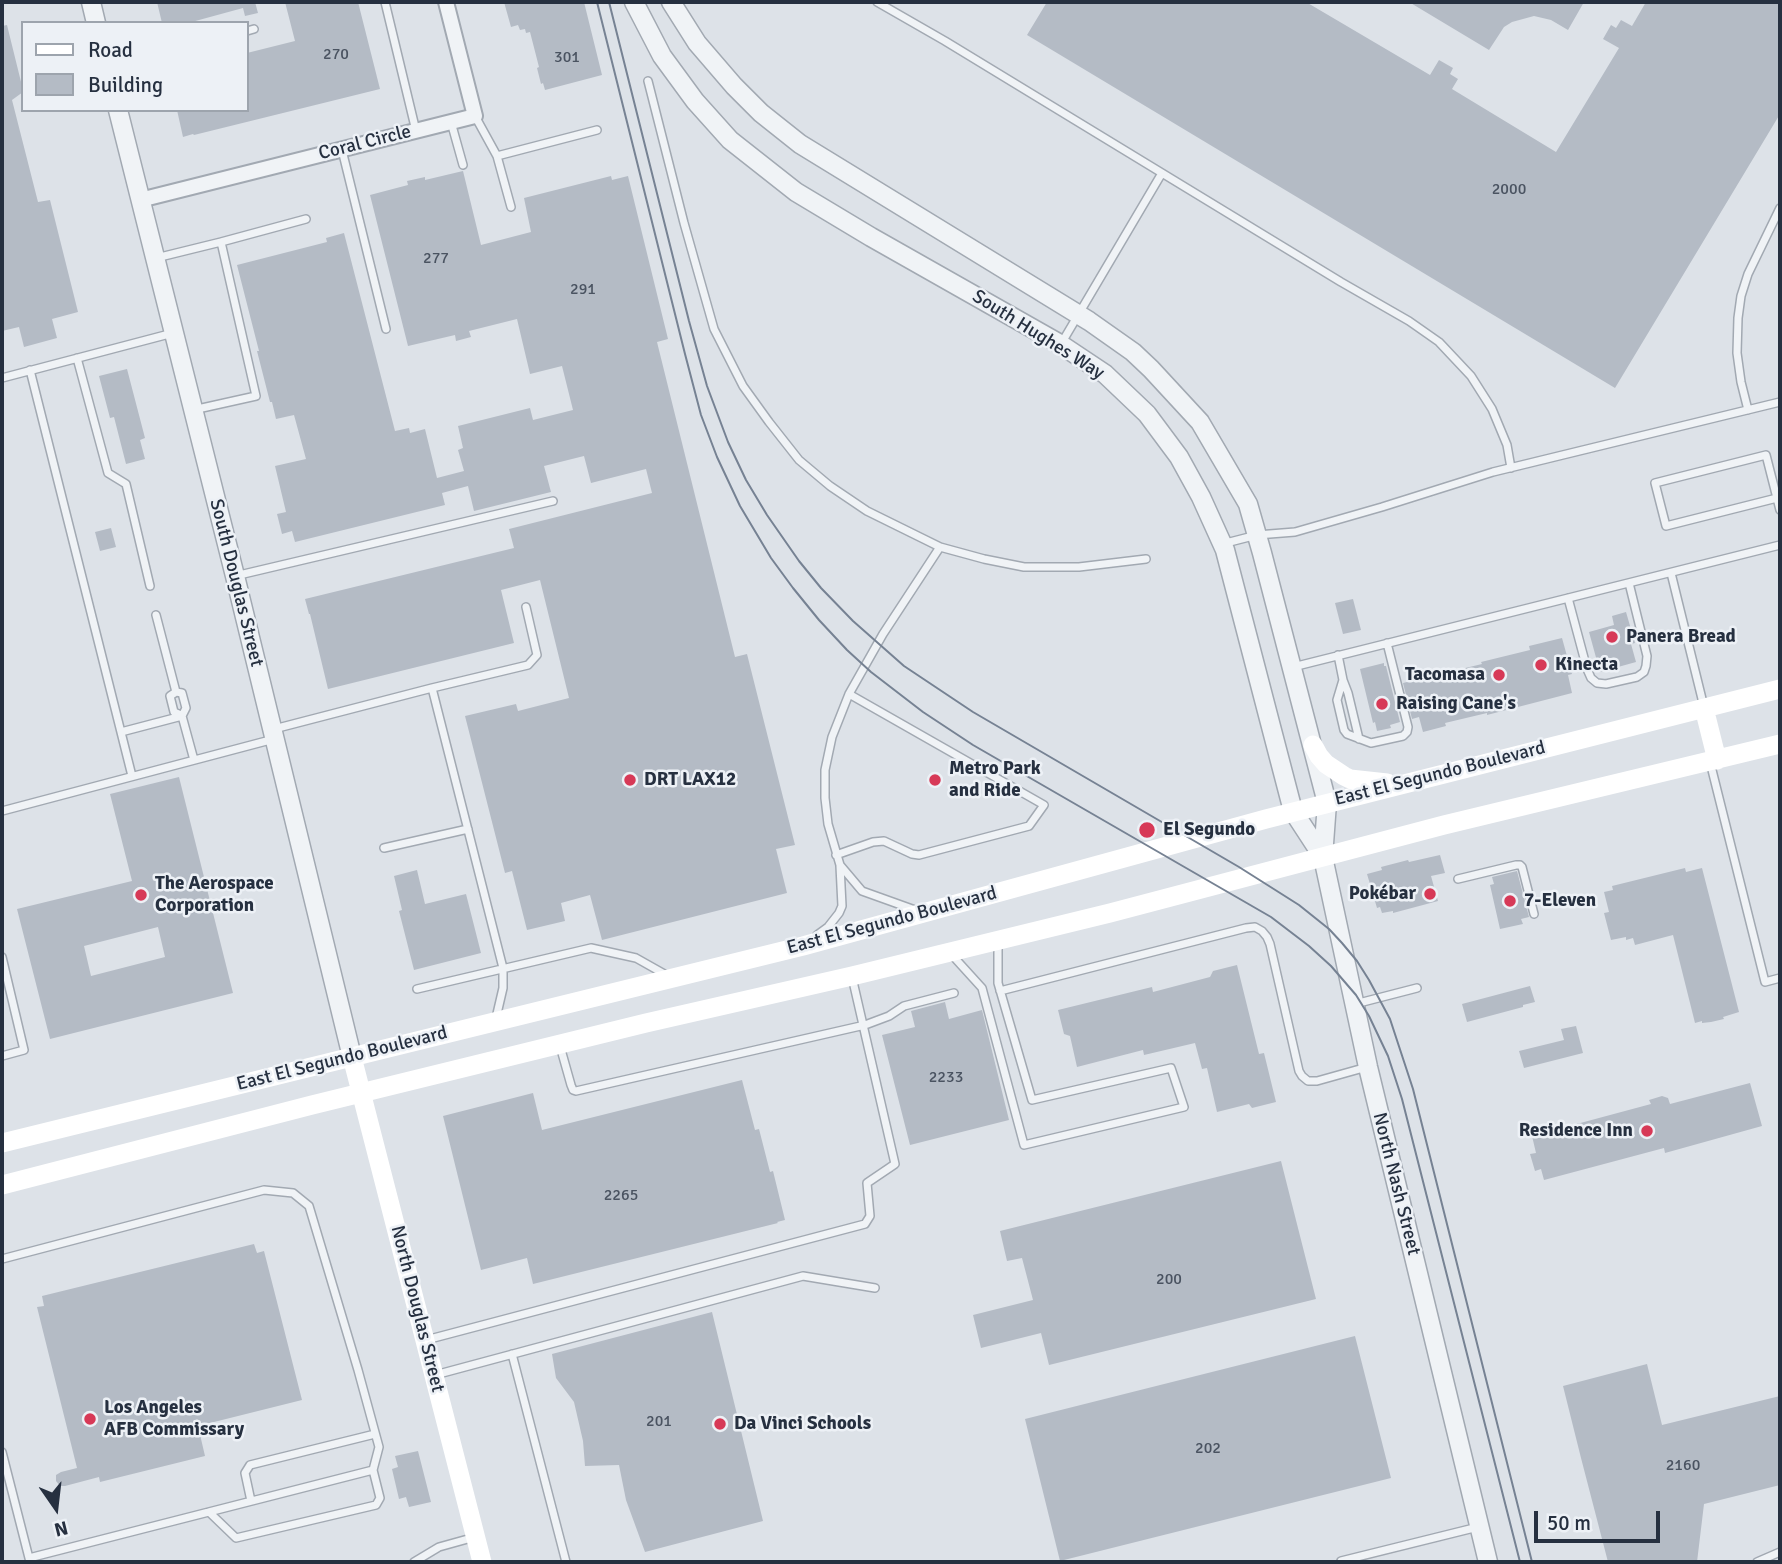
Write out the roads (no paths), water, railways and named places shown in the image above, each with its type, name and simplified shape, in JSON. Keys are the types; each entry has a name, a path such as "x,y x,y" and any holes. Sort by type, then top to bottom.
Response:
{"main road":[{"name":"East El Segundo Boulevard","path":"2,1143 803,946 1293,811 1780,689"},
{"path":"1704,708 1713,761"},
{"name":"East El Segundo Boulevard","path":"2,1185 560,1045 1151,903 1444,825 1780,744"},
{"path":"1313,745 1326,764 1350,779 1399,785"},
{"name":"North Douglas Street","path":"352,1057 482,1562"}],"street":[{"path":"91,2 96,21"},
{"path":"446,2 475,116"},
{"name":"South Hughes Way","path":"634,2 662,56 730,140 796,192 1060,344 1105,374 1147,414 1179,457 1222,544 1293,811 1323,857"},
{"name":"South Hughes Way","path":"671,2 697,43 734,86 761,113 800,144 1078,314 1133,352 1200,422 1248,504 1327,803"},
{"name":"South Douglas Street","path":"118,112 352,1057"},
{"name":"Coral Circle","path":"140,200 475,116"},
{"name":"North Nash Street","path":"1327,803 1323,857 1368,1067 1488,1562"}],"lane":[{"path":"385,2 416,131"},
{"path":"877,2 1409,321 1439,342 1471,376 1492,409 1507,445 1511,468"},
{"path":"648,81 714,329 743,386 799,460 830,486 867,511 940,547 1024,567 1079,568 1146,559"},
{"path":"475,116 497,156 511,206"},
{"path":"451,122 463,165"},
{"path":"497,156 597,130"},
{"path":"342,149 386,328"},
{"path":"1060,344 1162,173"},
{"path":"1748,410 1737,352 1741,296 1748,274 1780,208"},
{"path":"155,258 306,219"},
{"path":"193,410 256,396 220,242"},
{"path":"2,378 173,333"},
{"path":"77,358 108,473 125,484 150,586"},
{"path":"30,370 132,776"},
{"path":"1222,544 1257,535 1295,532 1493,471 1780,402"},
{"path":"1777,498 1666,526 1655,483 1766,455 1777,498 1780,510"},
{"path":"234,576 553,501"},
{"path":"1293,667 1780,545"},
{"path":"922,913 862,891 840,865 828,824 825,770 832,737 849,694 883,635 940,547"},
{"path":"1671,573 1704,708"},
{"path":"1568,598 1591,678 1597,683 1606,684 1637,677 1644,672 1647,656 1629,583"},
{"path":"2,811 194,760 432,688 528,665 537,654 526,607"},
{"path":"156,615 176,692"},
{"path":"1343,680 1337,700 1347,734 1371,743 1403,736 1408,727 1387,643"},
{"path":"1338,655 1359,739"},
{"path":"432,688 503,968 502,996 495,1022"},
{"path":"176,692 170,696 174,712 182,716"},
{"path":"176,692 181,693 186,708 182,716 194,760"},
{"path":"836,855 873,842 884,841 912,855 919,855 1029,826 1044,805 849,694"},
{"path":"121,732 182,716"},
{"path":"1713,761 1765,982 1780,978"},
{"path":"384,849 468,830"},
{"path":"803,946 828,927 839,913 842,906 840,865"},
{"path":"1458,879 1520,865 1534,914"},
{"path":"1000,991 1255,927 1262,931 1270,944 1302,1076 1308,1081 1317,1081 1368,1067"},
{"path":"948,953 982,988 1024,1145 1184,1107 1171,1068 1032,1100 998,983 998,940"},
{"path":"417,989 591,948 636,958 673,978"},
{"path":"2,957 24,1050 2,1056"},
{"path":"425,1340 865,1224 870,1216 867,1183 895,1164 852,976"},
{"path":"1355,1004 1417,988"},
{"path":"560,1045 571,1085 576,1091 864,1025 889,1016 904,1006 954,993"},
{"path":"2,1259 264,1190 293,1193 309,1206 379,1447 373,1470 380,1498 376,1505 236,1538 209,1512"},
{"path":"434,1375 803,1276 875,1288"},
{"path":"512,1354 566,1562"},
{"path":"251,1501 244,1473 250,1465 375,1434"},
{"path":"2,1452 30,1560 373,1470"},
{"path":"1341,1562 1479,1527"},
{"path":"414,1562 439,1547 476,1537"},
{"path":"1757,1562 1780,1552"}],"tram line":[{"path":"597,2 701,415 740,506 771,558 793,588 847,650 923,712 973,745 1271,917 1331,966 1356,995 1369,1016 1388,1056 1402,1099 1520,1562"},
{"path":"609,2 707,386 746,480 799,561 853,621 904,666 973,712 1239,867 1299,905 1329,929 1357,961 1369,980 1390,1019 1413,1089 1532,1562"}],"place":[{"name":"Panera Bread","path":"1612,637"},
{"name":"Kinecta","path":"1541,665"},
{"name":"Tacomasa","path":"1499,675"},
{"name":"Raising Cane's","path":"1382,704"},
{"name":"DRT LAX12","path":"630,780"},
{"name":"Metro Park and Ride","path":"935,780"},
{"name":"El Segundo","path":"1147,830"},
{"name":"Pokébar","path":"1430,894"},
{"name":"The Aerospace Corporation","path":"141,895"},
{"name":"7-Eleven","path":"1510,901"},
{"name":"Residence Inn","path":"1647,1131"},
{"name":"Los Angeles AFB Commissary","path":"90,1419"},
{"name":"Da Vinci Schools","path":"720,1424"}]}
